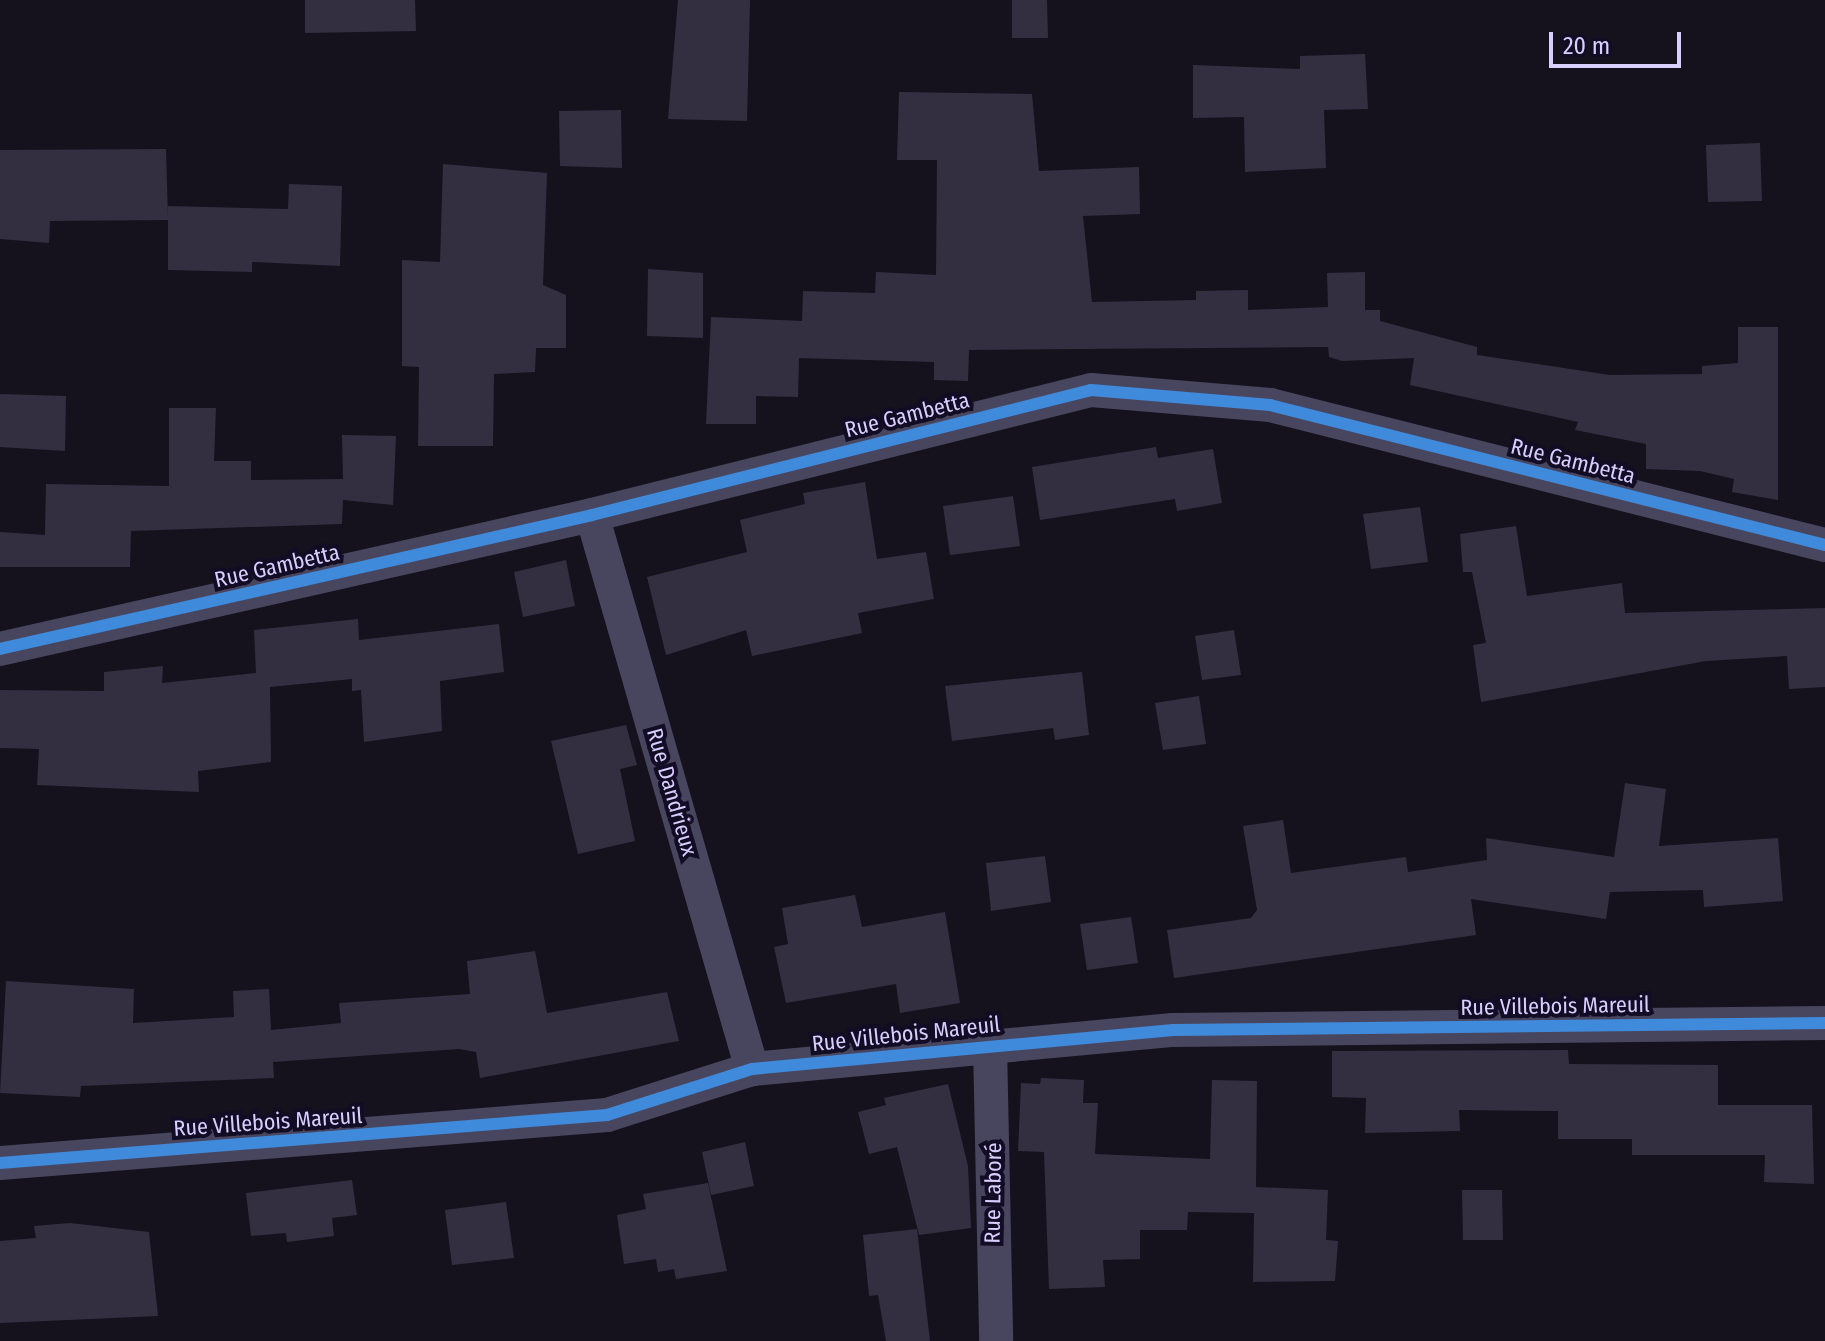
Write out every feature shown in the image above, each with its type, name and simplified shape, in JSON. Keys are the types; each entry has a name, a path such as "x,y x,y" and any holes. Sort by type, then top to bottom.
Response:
{"street":[{"name":"Rue Gambetta","path":"0,649 592,515 1091,390 1270,405 1825,545"},
{"name":"Rue Dandrieux","path":"592,515 752,1069"},
{"name":"Rue Villebois Mareuil","path":"0,1163 607,1115 752,1069 1173,1030 1825,1023"},
{"name":"Rue Laboré","path":"990,1045 996,1341"}],"building":[{"path":"305,0 415,0 416,31 305,33"},
{"path":"678,0 750,0 747,121 668,119"},
{"path":"1012,0 1047,0 1048,38 1012,38"},
{"path":"1365,54 1368,109 1324,110 1326,168 1245,172 1244,117 1193,118 1193,65 1300,69 1300,56"},
{"path":"899,92 1032,94 1039,171 1139,167 1140,214 1083,216 1092,302 1196,300 1196,291 1248,290 1248,310 1328,307 1327,273 1365,272 1365,310 1380,310 1380,321 1477,347 1477,355 1610,375 1702,374 1702,366 1738,363 1738,327 1778,327 1778,500 1732,492 1734,479 1700,471 1646,469 1646,444 1575,430 1578,422 1410,385 1414,358 1342,361 1329,357 1328,347 969,350 968,381 934,380 934,362 799,358 798,397 756,396 756,424 706,424 711,317 802,321 803,291 875,293 876,272 936,275 937,160 897,160"},
{"path":"621,110 622,168 560,166 559,111"},
{"path":"1760,143 1762,201 1708,202 1706,145"},
{"path":"166,149 168,218 168,206 288,209 289,184 342,186 340,266 252,262 252,272 168,270 168,220 50,221 49,243 0,239 0,150"},
{"path":"443,164 547,173 543,285 566,295 566,348 536,348 535,372 494,374 493,446 418,446 419,367 402,366 402,260 440,262"},
{"path":"648,269 703,273 703,338 647,336"},
{"path":"0,394 66,396 65,451 0,447"},
{"path":"169,408 216,408 214,461 251,461 251,480 343,479 342,435 396,436 393,505 343,500 342,524 131,531 130,567 0,567 0,532 45,535 46,484 169,486"},
{"path":"1156,447 1158,458 1213,449 1222,503 1177,511 1175,499 1040,520 1032,467"},
{"path":"865,482 877,559 926,552 934,599 858,613 862,633 752,656 746,630 666,655 647,577 747,552 740,520 805,504 803,493"},
{"path":"1013,496 1020,546 950,555 943,506"},
{"path":"1420,507 1428,562 1371,569 1363,514"},
{"path":"1516,526 1527,596 1622,583 1625,613 1825,608 1825,687 1789,689 1787,656 1706,661 1481,702 1473,645 1486,643 1472,572 1463,572 1460,534"},
{"path":"566,560 575,606 523,617 514,572"},
{"path":"358,619 359,640 499,624 504,672 440,681 442,731 364,742 361,690 352,691 352,679 270,687 271,762 198,771 199,792 37,785 39,749 0,748 0,690 104,691 104,672 163,666 162,683 256,673 254,630"},
{"path":"1234,630 1241,675 1202,680 1195,636"},
{"path":"1082,672 1089,735 1055,740 1053,728 952,741 945,686"},
{"path":"1199,696 1206,744 1163,750 1155,703"},
{"path":"626,725 637,765 620,769 635,841 578,854 551,741"},
{"path":"1625,783 1666,789 1659,846 1778,838 1783,901 1704,907 1703,890 1610,892 1606,919 1471,899 1476,935 1174,978 1167,930 1251,918 1257,910 1243,826 1283,820 1291,873 1406,857 1408,872 1487,860 1486,838 1614,857"},
{"path":"1045,856 1051,902 991,911 986,863"},
{"path":"855,895 862,927 945,912 960,1003 900,1013 896,984 786,1003 774,947 788,944 782,908"},
{"path":"1131,917 1138,963 1087,970 1080,924"},
{"path":"535,951 547,1013 667,992 679,1041 480,1078 476,1052 459,1049 273,1062 274,1078 81,1086 80,1097 0,1093 6,981 134,989 133,1023 234,1017 233,991 269,989 271,1030 341,1023 339,1003 470,994 467,961"},
{"path":"1568,1050 1569,1064 1718,1065 1718,1105 1812,1105 1814,1184 1764,1182 1765,1155 1632,1155 1632,1139 1558,1139 1558,1111 1459,1110 1460,1131 1365,1133 1366,1098 1332,1097 1332,1051"},
{"path":"1041,1078 1084,1080 1083,1103 1098,1103 1095,1154 1210,1159 1212,1080 1257,1081 1256,1187 1328,1190 1326,1240 1338,1241 1335,1281 1253,1282 1254,1213 1188,1212 1187,1230 1140,1230 1140,1259 1103,1260 1105,1287 1049,1289 1044,1152 1018,1151 1021,1083 1040,1084"},
{"path":"948,1084 968,1166 971,1228 919,1235 897,1147 869,1154 858,1112 886,1105 884,1098"},
{"path":"745,1142 754,1186 711,1195 702,1152"},
{"path":"352,1180 357,1215 332,1218 334,1236 287,1242 286,1233 251,1236 246,1193"},
{"path":"708,1183 727,1271 676,1279 674,1269 658,1272 656,1259 624,1264 617,1215 646,1209 643,1194"},
{"path":"1462,1190 1502,1190 1503,1240 1463,1240"},
{"path":"506,1202 514,1258 452,1265 445,1210"},
{"path":"70,1223 149,1232 158,1316 0,1323 0,1241 36,1238 34,1226"},
{"path":"917,1229 930,1341 886,1341 878,1295 869,1296 863,1235"}],"cycle path":[{"path":"0,649 592,515 1091,390 1270,405 1825,545"},
{"path":"0,1163 607,1115 752,1069 1173,1030 1825,1023"}]}
